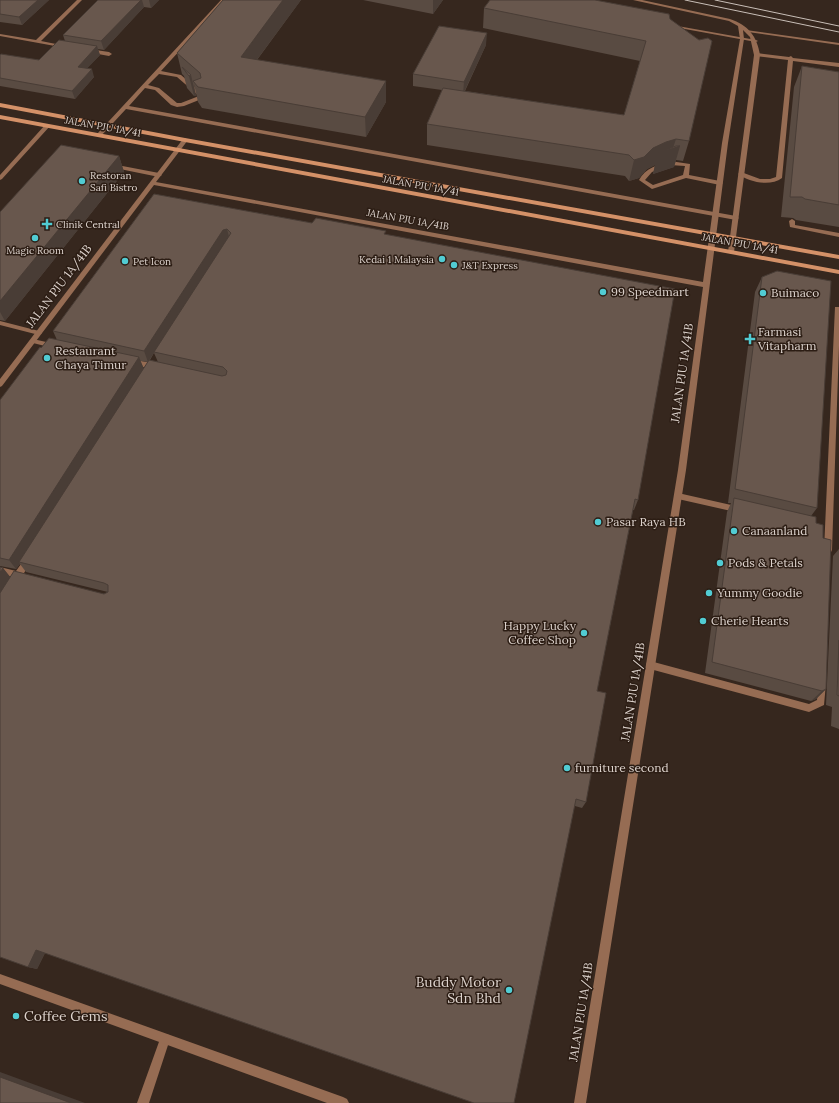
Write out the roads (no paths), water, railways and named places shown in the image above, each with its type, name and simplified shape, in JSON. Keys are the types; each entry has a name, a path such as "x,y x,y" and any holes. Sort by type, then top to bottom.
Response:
{"street":[{"path":"37,42 80,0"},
{"path":"99,135 224,0"},
{"path":"635,0 730,20 740,24 756,41 757,55 731,252"},
{"name":"JALAN PJU 1A/41B","path":"580,1103 682,470 720,182 742,39 740,24"},
{"path":"671,28 680,28 756,41"},
{"path":"680,28 695,38"},
{"path":"748,31 839,44"},
{"path":"0,36 73,48"},
{"path":"80,49 109,54"},
{"path":"757,55 839,65"},
{"path":"741,174 757,180 772,182 780,178 791,58"},
{"path":"144,86 157,89 173,104 177,105 182,105 202,97 178,76 158,72"},
{"name":"JALAN PJU 1A/41","path":"0,105 108,126 839,258"},
{"path":"126,107 736,218"},
{"name":"JALAN PJU 1A/41","path":"0,117 839,272"},
{"path":"0,178 47,126"},
{"name":"JALAN PJU 1A/41B","path":"0,384 185,140"},
{"path":"686,176 688,165 670,163 649,171 642,180 652,187 686,176 720,182"},
{"path":"106,165 159,175"},
{"name":"JALAN PJU 1A/41B","path":"152,183 706,285"},
{"path":"792,221 792,226 839,235"},
{"path":"828,561 825,529 837,309"},
{"path":"0,323 39,333"},
{"path":"33,341 62,348"},
{"path":"121,360 166,369"},
{"path":"678,496 746,511"},
{"path":"11,586 31,555"},
{"path":"0,570 34,579"},
{"path":"650,665 809,708 821,702 822,671"},
{"path":"0,979 343,1103"},
{"path":"143,1103 165,1039"}],"tram line":[{"path":"685,0 839,32"},
{"path":"715,0 839,26"}],"place":[{"name":"Restoran Safi Bistro","path":"82,181"},
{"name":"Clinik Central","path":"47,224"},
{"name":"Magic Room","path":"35,238"},
{"name":"Kedai 1 Malaysia","path":"442,259"},
{"name":"Pet Icon","path":"125,261"},
{"name":"J&T Express","path":"454,265"},
{"name":"99 Speedmart","path":"603,292"},
{"name":"Buimaco","path":"763,293"},
{"name":"Farmasi Vitapharm","path":"750,339"},
{"name":"Restaurant Chaya Timur","path":"47,358"},
{"name":"Pasar Raya HB","path":"598,522"},
{"name":"Canaanland","path":"734,531"},
{"name":"Pods & Petals","path":"720,563"},
{"name":"Yummy Goodie","path":"709,593"},
{"name":"Cherie Hearts","path":"703,621"},
{"name":"Happy Lucky Coffee Shop","path":"584,633"},
{"name":"furniture second","path":"567,768"},
{"name":"Buddy Motor Sdn Bhd","path":"509,990"},
{"name":"Coffee Gems","path":"16,1016"}]}
